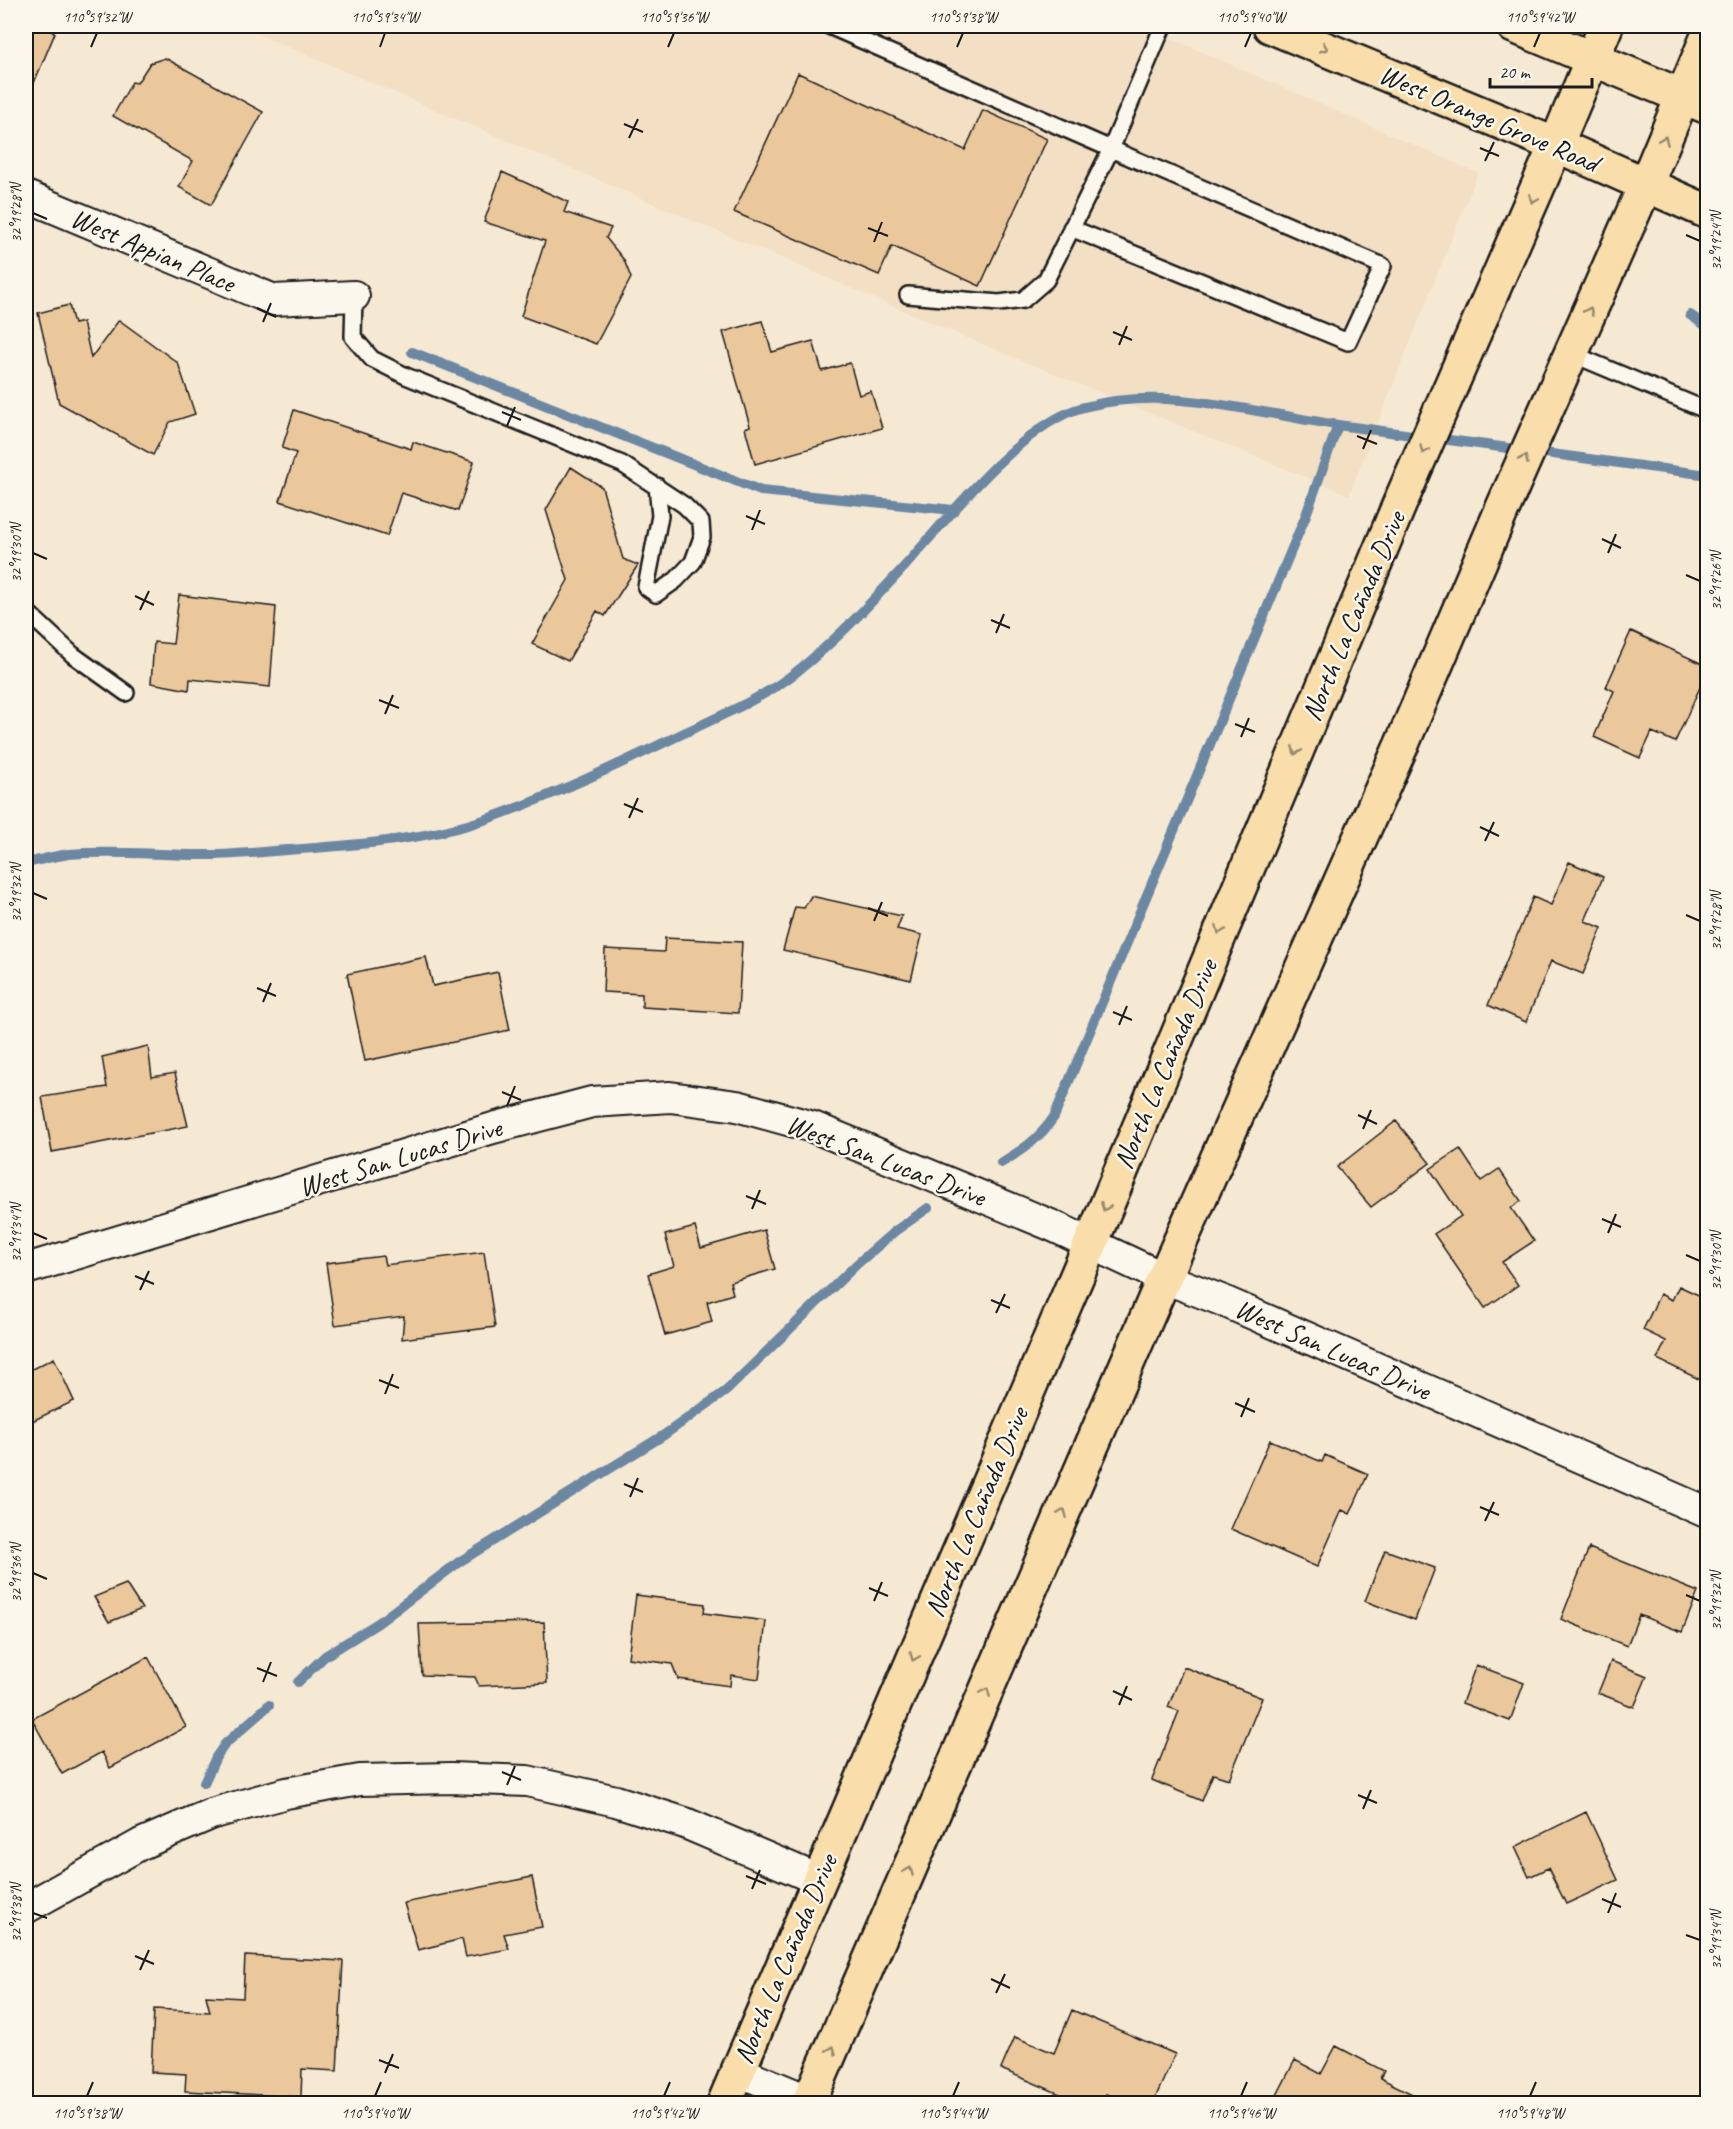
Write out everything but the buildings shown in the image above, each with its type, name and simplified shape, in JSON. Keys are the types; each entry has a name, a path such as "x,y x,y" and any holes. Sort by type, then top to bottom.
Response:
{"main road":[{"name":"West Orange Grove Road","path":"1270,26 1556,145 1707,212"},
{"path":"1514,26 1695,102"},
{"name":"North La Cañada Drive","path":"724,2103 1090,1243 1400,503 1448,397 1605,26"},
{"path":"812,2102 1164,1278 1402,744 1570,353 1646,184 1695,102 1707,36"}],"street":[{"name":"West Appian Place","path":"26,196 274,300 354,296"},
{"name":"West San Lucas Drive","path":"26,1269 592,1102 670,1097 737,1106 813,1127 1090,1243 1164,1278 1221,1300 1707,1513"},
{"path":"26,1908 141,1844 211,1814 286,1793 360,1780 451,1778 526,1781 549,1786 616,1801 685,1824 819,1880"},
{"path":"738,2071 812,2102"}],"lane":[{"path":"829,26 1383,266 1348,342 1071,228"},
{"path":"908,295 999,303 1023,300 1046,280 1111,149 1162,26"},
{"path":"354,296 353,337 372,359 406,376 622,464 657,486 684,505 700,522 702,537 693,562 676,580 656,594 645,587 660,516 657,486"},
{"path":"1570,353 1707,411"},
{"path":"26,611 73,655 126,693"}],"shaded area":[{"path":"239,26 1143,26 1478,173 1349,495 979,343"}],"waterway":[{"path":"1690,315 1708,327"},
{"path":"412,352 761,491 954,510"},
{"path":"26,863 85,853 223,855 387,841 436,833 484,820 561,790 728,713 783,682 825,648 852,622 987,474 1036,432 1061,416 1084,407 1116,401 1148,399 1211,403 1338,425 1708,475"},
{"path":"1001,1163 1031,1143 1054,1117 1306,515 1338,425"},
{"path":"298,1682 325,1656 378,1623 459,1562 664,1435 726,1391 857,1264 895,1231 928,1208"},
{"path":"204,1783 225,1744 269,1705"}]}
